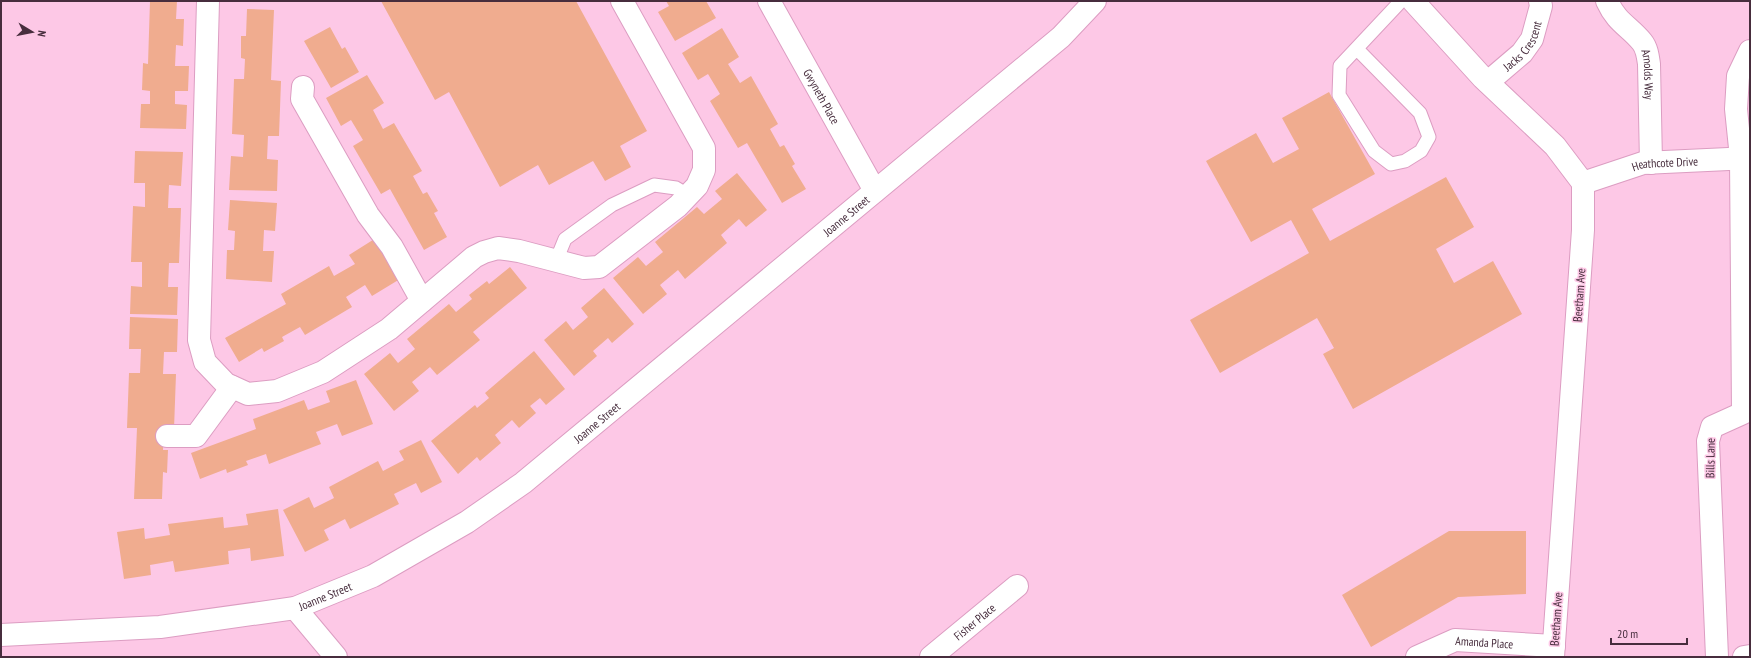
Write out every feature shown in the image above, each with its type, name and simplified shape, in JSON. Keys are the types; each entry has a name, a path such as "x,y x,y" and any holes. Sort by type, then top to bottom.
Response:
{"street":[{"path":"208,1 199,340 205,362 226,384 248,394 276,391 322,372 390,329 474,257 484,252 498,248 584,268 599,267 678,206 697,186 704,170 704,148 622,1"},
{"name":"Gwyneth Place","path":"769,1 875,191"},
{"name":"Joanne Street","path":"1,634 160,627 295,608 373,576 467,522 523,483 1061,37 1095,1"},
{"path":"1413,1 1488,82 1555,146 1583,183"},
{"name":"Jacks Crescent","path":"1488,82 1522,53 1532,39 1541,6 1540,1"},
{"name":"Arnolds Way","path":"1607,1 1619,21 1643,43 1646,51 1649,64 1651,162"},
{"path":"1746,158 1736,109 1738,76 1750,51"},
{"path":"302,87 302,100 368,215 392,247 422,301"},
{"name":"Heathcote Drive","path":"1583,183 1643,163 1746,158"},
{"name":"Bills Lane","path":"1717,657 1708,441 1712,427 1742,413 1746,158"},
{"name":"Beetham Ave","path":"1554,651 1583,230 1583,183"},
{"path":"167,436 196,436 232,387"},
{"name":"Fisher Place","path":"932,657 1017,586"},
{"path":"295,608 336,657"},
{"name":"Amanda Place","path":"1417,657 1456,640 1554,651"},
{"path":"1744,657 1750,656"}],"lane":[{"path":"1357,48 1420,113 1424,122 1428,137 1421,151 1404,161 1391,164 1374,151 1339,95 1340,66 1401,1"},
{"path":"556,261 565,239 612,205 654,185 676,188 688,195"}],"building":[{"path":"150,1 177,1 176,19 184,19 183,46 176,45 175,66 189,66 188,91 175,91 175,104 187,105 186,129 140,128 141,104 150,104 150,91 142,90 143,63 148,64"},
{"path":"381,1 576,1 647,131 620,146 631,167 605,181 593,161 549,185 538,165 500,187 449,92 435,100"},
{"path":"666,1 706,1 716,18 675,41 658,12 669,6"},
{"path":"247,9 274,10 271,80 281,81 279,136 268,136 267,159 278,160 277,191 229,190 231,156 243,157 244,135 232,134 234,79 244,79 245,59 241,58 241,36 246,36"},
{"path":"330,27 342,49 345,47 359,72 331,88 304,41"},
{"path":"722,28 739,57 728,64 740,83 751,76 778,124 770,129 780,147 784,145 795,164 792,166 806,189 782,203 747,143 738,148 710,101 720,94 708,74 698,80 682,53"},
{"path":"367,75 384,103 373,110 383,129 394,123 422,171 413,176 423,194 427,192 438,211 434,213 447,237 424,250 390,189 381,194 353,146 363,140 351,120 341,126 326,98"},
{"path":"1329,92 1375,174 1312,209 1330,241 1446,177 1474,227 1436,249 1454,283 1493,261 1522,314 1353,409 1323,354 1334,348 1317,318 1220,373 1190,320 1309,253 1291,220 1251,242 1206,161 1256,133 1273,163 1299,149 1282,118"},
{"path":"135,151 183,152 181,186 169,185 168,208 181,208 179,263 169,263 168,287 178,287 177,315 130,314 131,286 142,287 142,262 131,262 133,206 145,207 145,183 134,183"},
{"path":"737,173 767,210 746,227 739,219 721,235 727,243 685,279 678,270 660,285 667,294 643,314 613,278 638,257 646,266 663,252 655,242 697,207 704,214 722,199 715,191"},
{"path":"230,200 277,203 275,231 264,230 263,251 274,251 272,282 226,279 227,250 234,250 235,231 228,230"},
{"path":"376,238 400,279 372,296 365,285 346,297 352,307 305,335 300,327 282,337 284,341 264,352 262,348 239,362 225,338 286,304 281,294 329,266 334,276 355,264 349,255"},
{"path":"510,267 527,288 473,332 480,340 437,375 430,367 412,382 419,391 394,411 364,374 390,353 398,363 415,349 407,339 449,304 456,312 472,299 469,295 487,281 489,284"},
{"path":"604,288 634,324 612,343 608,338 593,351 597,356 574,376 544,340 566,321 573,330 588,317 581,308"},
{"path":"130,317 178,319 177,352 164,352 163,374 176,374 174,429 164,429 163,450 168,450 167,473 163,472 162,499 134,499 137,428 127,428 129,373 140,373 141,349 129,349"},
{"path":"534,351 565,389 546,405 540,398 530,406 536,413 519,428 512,420 495,435 501,443 480,461 477,457 458,474 431,441 475,405 477,408 489,398 485,393"},
{"path":"356,380 373,424 342,436 337,424 316,432 321,444 269,464 266,454 246,461 248,465 227,473 226,469 200,479 191,453 256,429 253,419 304,400 308,410 330,402 326,391"},
{"path":"421,440 442,482 421,493 416,483 394,494 399,504 350,529 345,519 324,530 329,540 305,552 283,510 309,497 314,508 334,498 329,487 378,461 383,471 404,460 399,451"},
{"path":"278,509 284,556 251,561 250,548 228,551 229,564 175,572 173,561 150,565 151,575 124,579 117,532 144,528 145,539 170,535 168,524 223,517 224,528 248,525 246,514"},
{"path":"1449,531 1526,531 1526,594 1458,597 1371,647 1342,595"}]}
